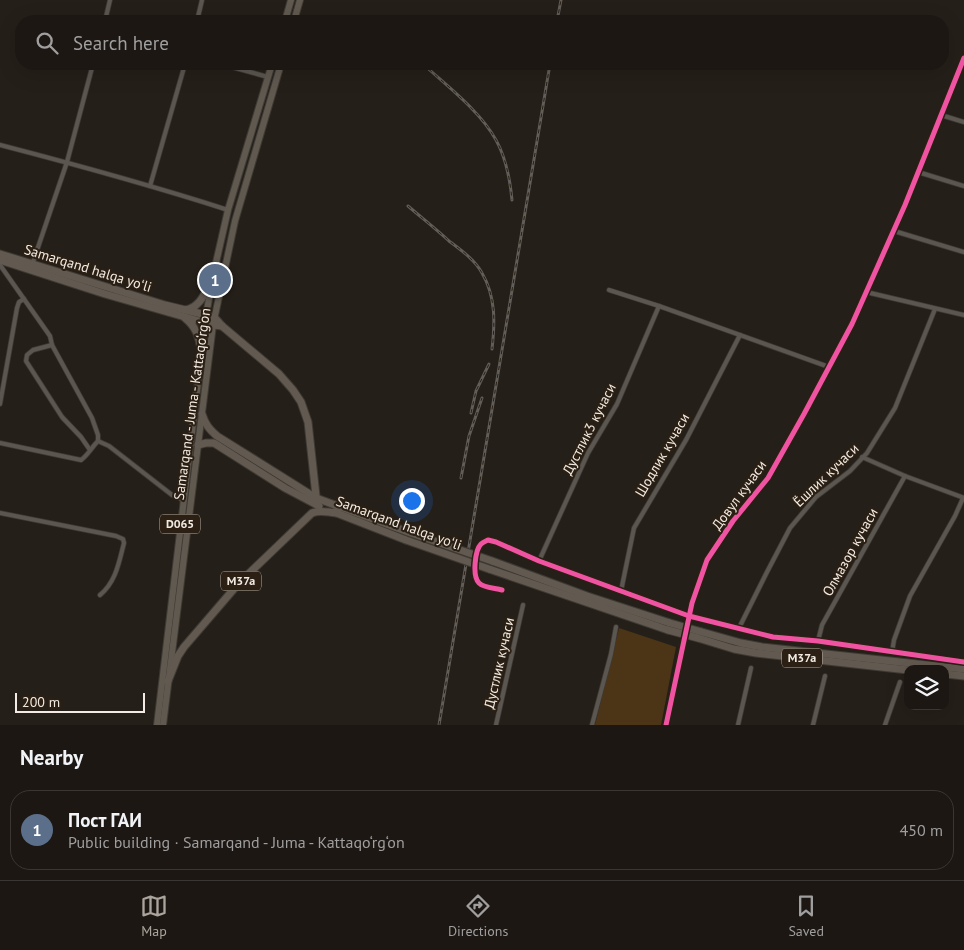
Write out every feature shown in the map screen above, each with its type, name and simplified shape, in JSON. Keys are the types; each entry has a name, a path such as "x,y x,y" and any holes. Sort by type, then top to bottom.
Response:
{"highway":[{"name":"Samarqand halqa yoʻli","path":"0,254 106,294 184,313 222,326 279,374 289,384 301,402 308,422 317,502"},
{"name":"Samarqand halqa yoʻli","path":"0,260 32,266"},
{"path":"201,350 195,327 184,313 198,304 213,278"},
{"name":"Samarqand halqa yoʻli","path":"202,414 204,423 209,430 317,502 327,502 489,569 669,627 700,635 762,647 964,669"},
{"name":"Samarqand halqa yoʻli","path":"198,445 214,443 274,481 338,513 492,561 669,627"},
{"path":"315,481 319,495 327,502"},
{"name":"M37a","path":"168,681 178,656 184,647 254,568 312,513 322,510 338,513"},
{"name":"Samarqand halqa yoʻli","path":"700,635 734,649 756,653 904,670"},
{"path":"949,674 964,676"}],"main road":[{"path":"287,15 291,0"},
{"path":"296,15 300,0"},
{"name":"Samarqand - Juma - Kattaqo‘rg‘on","path":"157,725 205,319 228,210 270,70"},
{"name":"Samarqand - Juma - Kattaqo‘rg‘on","path":"164,725 214,322 235,221 279,70"}],"street":[{"path":"106,15 110,0"},
{"path":"198,15 202,0"},
{"name":"Довул кучаси","path":"666,725 689,616 707,560 733,521 768,478 852,324 894,231 963,66 964,58"},
{"path":"32,266 67,162 91,70"},
{"path":"150,186 183,70"},
{"path":"243,70 268,77"},
{"path":"941,115 964,122"},
{"path":"0,145 67,162 228,210"},
{"path":"918,172 964,186"},
{"path":"894,231 964,252"},
{"path":"0,265 50,336 52,345 92,418 98,436 98,441 81,460 0,443"},
{"path":"609,290 829,367"},
{"path":"866,292 964,315"},
{"path":"0,404 17,308 19,302 24,299"},
{"name":"Дустлик3 кучаси","path":"540,561 588,453 616,404 659,306"},
{"name":"Ёшлик кучаси","path":"739,628 790,528 816,497 850,471 867,452 895,408 935,309"},
{"name":"Шодлик кучаси","path":"621,591 634,528 686,440 740,335"},
{"path":"52,345 33,350 27,355 26,360 62,417 81,437 90,450"},
{"path":"98,441 109,446 172,495 183,500"},
{"path":"862,457 905,476 964,498 910,596 894,640 892,652"},
{"name":"Олмазор кучаси","path":"818,642 822,625 905,476"},
{"path":"0,513 123,539 124,543 116,574 107,590 100,595"},
{"path":"502,590 483,586 476,578 474,569 479,547 488,540 689,616 774,637 964,662"},
{"name":"Дустлик кучаси","path":"498,725 524,605"},
{"path":"592,725 612,654 616,626"},
{"path":"738,725 751,668"},
{"path":"813,725 825,676"},
{"path":"885,725 900,682"}],"shaded area":[{"path":"619,628 676,647 661,725 595,725"}],"railway":[{"path":"558,15 561,0"},
{"path":"430,70 463,99 496,140 505,161 512,200"},
{"path":"439,725 549,70"},
{"path":"408,206 476,264 482,273 487,282 492,301 494,330 492,349"},
{"path":"471,413 476,391 489,364"},
{"path":"461,478 469,436 482,398"}],"cycle path":[{"path":"666,725 692,603 707,560 733,521 768,478 852,324 905,205 964,58"},
{"path":"502,590 484,586 477,580 475,569 477,552 481,544 488,540 539,561 689,616 773,637 818,641 964,662"}],"place":[{"name":"Пост ГАИ","path":"215,280"}]}
